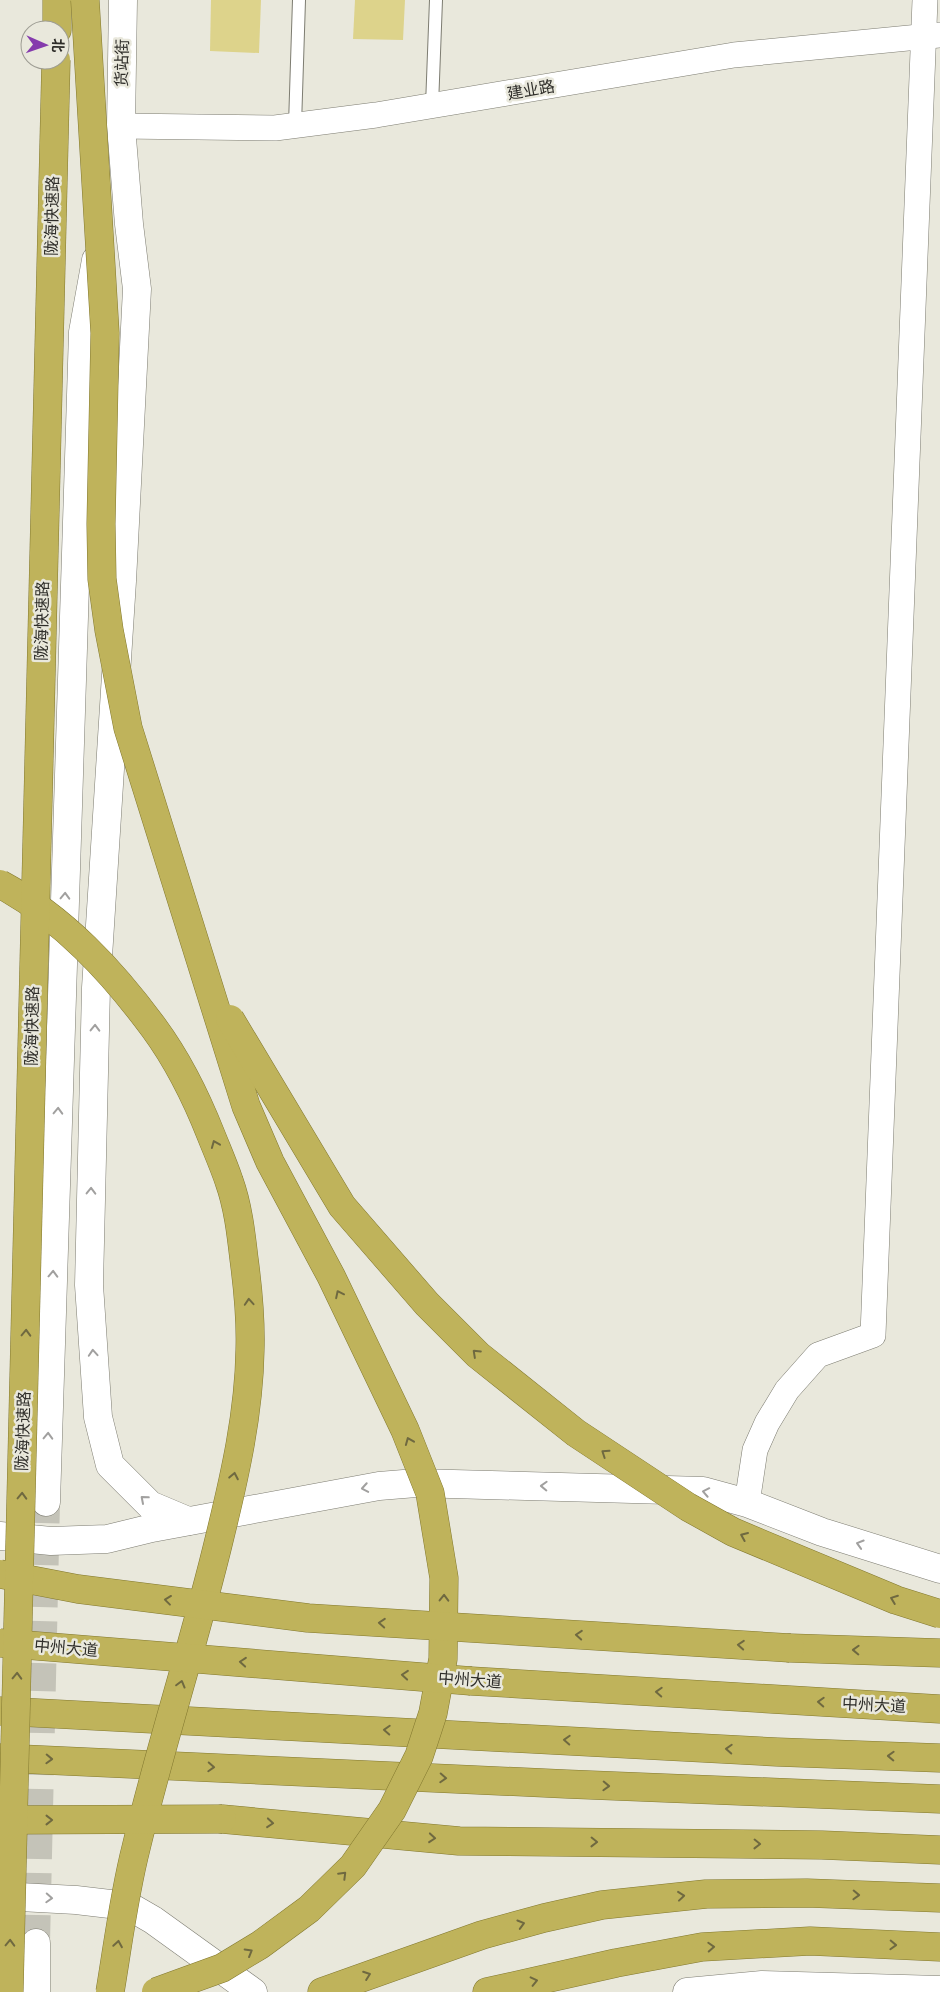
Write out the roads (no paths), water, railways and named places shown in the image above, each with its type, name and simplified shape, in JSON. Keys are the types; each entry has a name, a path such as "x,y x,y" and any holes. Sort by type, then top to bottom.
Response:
{"highway":[{"path":"56,20 57,0"},
{"path":"85,0 106,333 101,524 102,579 109,630 128,728 246,1106 270,1162 330,1276 405,1430 430,1493 444,1578 443,1659 432,1713 419,1756 392,1810 353,1866 309,1909 260,1946 222,1968 156,1992"},
{"name":"陇海快速路","path":"9,1992 56,70"},
{"path":"0,884 52,917 86,948 121,986 173,1054 196,1096 230,1182 239,1219 249,1302 250,1351 244,1416 234,1477 210,1576 136,1847 125,1895 110,1992"},
{"path":"207,981 342,1206 427,1304 478,1356 576,1433 688,1507 733,1532 896,1600 940,1614"},
{"path":"0,1574 78,1589 308,1618 790,1648 940,1653"},
{"name":"中州大道","path":"0,1643 471,1681 940,1709"},
{"path":"0,1711 451,1733 778,1752 940,1758"},
{"path":"0,1758 940,1799"},
{"path":"0,1820 222,1818 458,1841 822,1845 940,1850"},
{"path":"322,1992 482,1935 602,1905 706,1894 807,1892 940,1898"},
{"path":"487,1992 616,1963 702,1947 810,1941 940,1947"}],"street":[{"name":"货站街","path":"121,126 123,0"},
{"path":"747,1503 755,1450 767,1423 787,1390 818,1355 873,1335 932,36 924,0"},
{"name":"建业路","path":"121,126 275,128 376,115 734,55 932,36"},
{"path":"46,1502 83,332 121,126"},
{"path":"121,126 129,224 138,289 122,581 96,988 89,1285 98,1417 110,1465 150,1505 188,1521"},
{"path":"0,1536 51,1541 107,1539 188,1521 379,1486 416,1483 703,1491 747,1503 822,1532 940,1569"},
{"path":"0,1896 76,1900 134,1909 153,1920 253,1992"},
{"path":"36,1943 36,1992"},
{"path":"687,1992 762,1985 940,1990"}],"lane":[{"path":"295,125 299,0"},
{"path":"432,106 436,0"}],"tunnel":[{"path":"36,1943 46,1502"}]}
